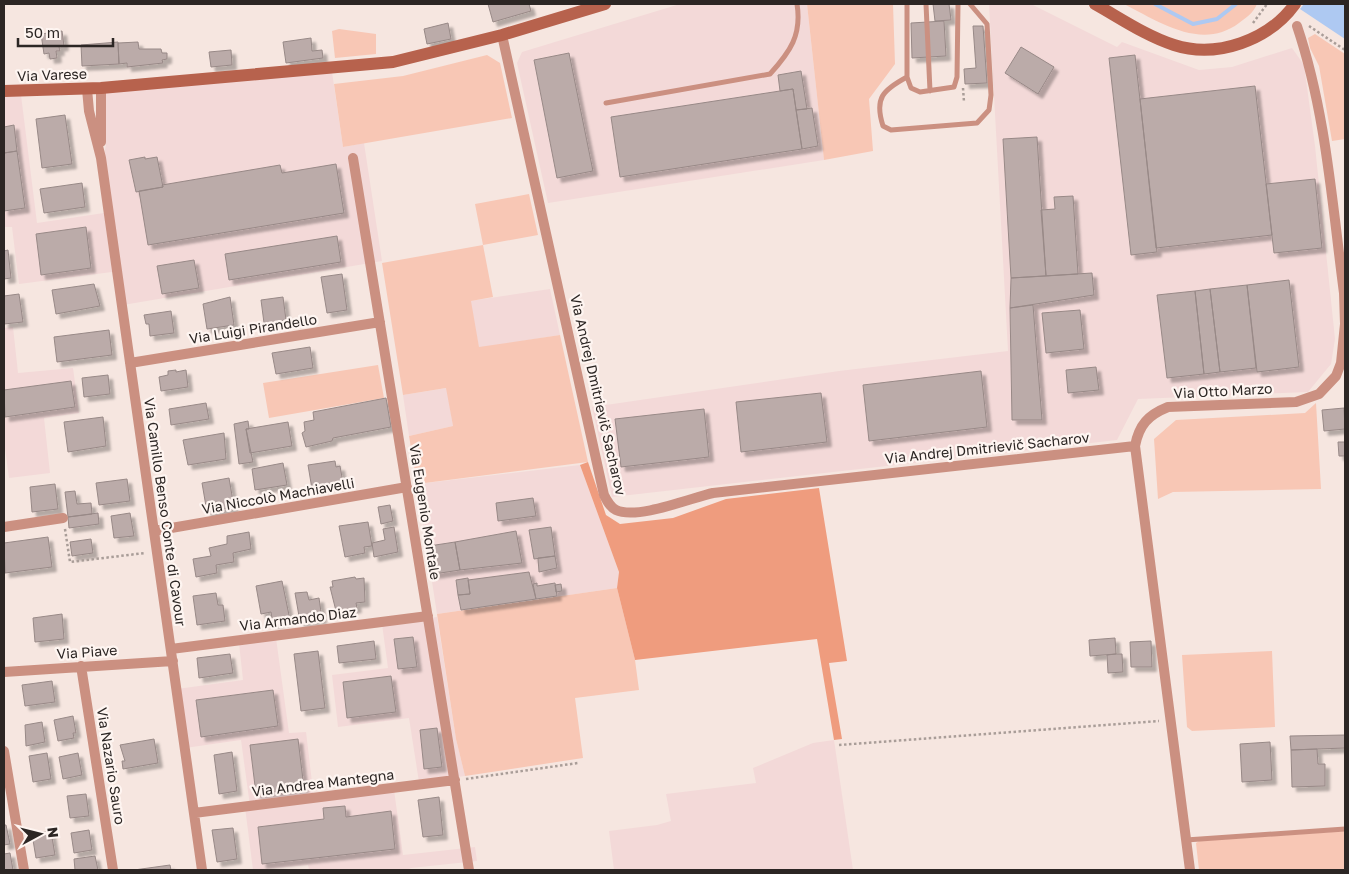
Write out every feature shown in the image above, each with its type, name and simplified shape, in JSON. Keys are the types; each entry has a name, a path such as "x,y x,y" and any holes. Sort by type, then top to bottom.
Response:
{"street":[{"name":"Via Varese","path":"4,91 101,88 393,62 502,35 605,4"},
{"path":"1095,4 1174,45 1205,49 1239,43 1264,33 1282,19 1294,4"},
{"name":"Via Otto Marzo","path":"1190,870 1135,446 1137,433 1144,421 1154,412 1168,407 1296,402 1319,394 1336,376 1341,363 1345,324 1344,292 1319,103 1308,59 1297,26"},
{"name":"Via Andrej Dmitrievič Sacharov","path":"502,35 604,495 616,510 624,512 663,508 713,493 1135,446"},
{"name":"Via Camillo Benso Conte di Cavour","path":"101,88 101,158"},
{"name":"Via Camillo Benso Conte di Cavour","path":"86,89 89,111 101,158 202,870"},
{"name":"Via Eugenio Montale","path":"353,158 470,870"},
{"name":"Via Luigi Pirandello","path":"130,363 380,322"},
{"name":"Via Niccolò Machiavelli","path":"154,531 407,487"},
{"path":"4,527 63,518"},
{"name":"Via Armando Diaz","path":"171,649 428,616"},
{"name":"Via Piave","path":"4,672 173,661"},
{"name":"Via Nazario Sauro","path":"81,666 113,870"},
{"path":"4,751 24,870"},
{"name":"Via Andrea Mantegna","path":"194,813 455,780"}],"lane":[{"path":"606,103 770,74 784,60 797,32 797,4"},
{"path":"907,4 907,77 911,88 920,92 954,88 957,78 958,4"},
{"path":"926,4 930,91"},
{"path":"907,77 884,92 879,103 882,126 890,130 977,122 989,110 991,95 987,24 970,4"},
{"path":"1186,840 1345,829"}],"path":[{"path":"1249,26 1267,4"},
{"path":"1297,26 1312,27 1345,50"},
{"path":"63,518 70,562 157,552"},
{"path":"839,745 1152,721 1172,722"},
{"path":"455,780 578,763"}],"shaded area":[{"path":"680,4 807,4 824,160 548,203 517,63 522,52"},
{"path":"807,4 893,4 895,64 869,99 873,151 824,160"},
{"path":"989,4 1031,4 1117,47 1122,42 1199,70 1232,67 1292,48 1304,65 1315,146 1335,339 1331,364 1308,392 1138,399 1117,440 612,497 592,407 839,371 1008,351"},
{"path":"1124,4 1257,4 1247,17 1225,31 1196,34 1166,25"},
{"path":"339,29 376,34 376,54 335,58 332,31"},
{"path":"1315,34 1345,54 1345,139 1332,141 1319,66 1310,48 1308,38"},
{"path":"487,55 500,63 512,118 343,147 334,84 403,76"},
{"path":"332,72 343,147 364,143 382,261 123,305 103,160 106,145 102,92"},
{"path":"21,95 37,223 104,213 112,272 19,284 12,227 4,227 4,96"},
{"path":"529,194 538,235 483,245 475,204"},
{"path":"483,245 493,297 471,301 479,347 560,335 588,462 417,484 409,436 453,426 446,388 403,395 382,263"},
{"path":"550,289 560,335 479,348 470,301"},
{"path":"13,327 18,373 73,368 79,413 44,418 50,473 9,478 4,441 4,328"},
{"path":"378,365 384,398 269,418 263,383"},
{"path":"447,388 453,426 409,436 403,395"},
{"path":"1316,403 1321,489 1173,492 1158,499 1154,439 1176,420 1305,413"},
{"path":"588,462 606,515 620,524 673,518 726,499 819,488 847,661 829,663 842,739 834,740 817,639 635,660 617,588 619,572 580,465"},
{"path":"580,465 619,572 617,588 437,614 417,484"},
{"path":"617,588 635,660 639,690 575,698 583,758 465,776 456,739 437,614"},
{"path":"437,617 456,739 465,776 419,782 409,718 338,727 332,675 388,668 382,624"},
{"path":"276,638 289,733 306,732 314,799 394,790 403,855 475,847 477,861 407,870 309,870 308,865 253,870 245,807 250,806 241,740 185,748 177,689 243,680 239,643"},
{"path":"1272,651 1275,727 1192,731 1187,727 1182,655"},
{"path":"834,740 853,870 614,870 609,831 657,825 671,821 666,794 756,783 753,768 813,743"},
{"path":"1345,831 1345,870 1199,870 1196,843 1199,841"}],"water":[{"path":"1304,4 1345,4 1345,39 1300,9"}],"building":[{"path":"488,4 529,4 531,11 493,22"},
{"path":"933,4 949,4 951,20 935,21"},
{"path":"944,21 946,56 912,58 911,23"},
{"path":"448,23 451,39 427,44 424,29"},
{"path":"973,26 983,26 987,83 965,84 964,69 976,68"},
{"path":"62,31 64,46 59,47 60,51 56,51 57,58 50,59 49,53 44,54 41,34"},
{"path":"311,38 312,51 322,50 323,58 286,63 283,42"},
{"path":"118,42 119,64 82,66 81,45"},
{"path":"138,42 139,49 161,49 162,53 167,53 167,59 162,60 163,63 127,67 127,63 119,64 118,43"},
{"path":"1021,47 1054,67 1038,94 1005,73"},
{"path":"231,50 232,65 211,67 209,52"},
{"path":"569,53 593,171 557,178 534,60"},
{"path":"1135,55 1157,252 1131,255 1109,58"},
{"path":"801,71 807,109 796,110 793,89 780,91 778,75"},
{"path":"1255,86 1272,235 1156,248 1140,99"},
{"path":"793,89 802,149 620,177 611,117"},
{"path":"812,108 818,146 802,149 796,110"},
{"path":"65,115 72,164 42,168 36,119"},
{"path":"14,125 17,151 4,153 4,127"},
{"path":"1037,137 1046,276 1011,278 1003,139"},
{"path":"17,151 25,208 4,211 4,153"},
{"path":"145,157 145,159 157,157 163,187 136,192 129,160"},
{"path":"336,164 344,213 148,245 139,191 163,187 162,185 280,165 282,173"},
{"path":"1315,179 1322,248 1274,253 1266,184"},
{"path":"82,183 85,207 44,213 40,189"},
{"path":"1073,196 1078,274 1046,276 1041,210 1055,209 1054,197"},
{"path":"86,227 91,268 41,275 36,234"},
{"path":"337,236 341,262 229,280 225,254"},
{"path":"8,250 11,278 4,279 4,251"},
{"path":"194,260 199,288 162,294 157,266"},
{"path":"1092,273 1094,295 1010,308 1011,278"},
{"path":"342,274 347,310 327,313 321,277"},
{"path":"1289,280 1299,367 1257,372 1247,285"},
{"path":"94,284 100,306 56,314 52,290"},
{"path":"1247,285 1256,368 1220,372 1210,289"},
{"path":"1210,289 1220,372 1204,374 1195,291"},
{"path":"1195,291 1204,374 1167,378 1157,295"},
{"path":"19,294 23,322 4,324 4,296"},
{"path":"230,297 234,325 207,329 203,304"},
{"path":"283,297 286,320 264,323 261,300"},
{"path":"1033,305 1042,420 1012,420 1010,308"},
{"path":"1080,310 1084,349 1046,353 1042,313"},
{"path":"171,311 174,333 150,336 149,324 146,324 144,315"},
{"path":"109,330 112,355 57,362 54,337"},
{"path":"310,347 313,368 276,374 272,353"},
{"path":"1096,367 1099,390 1068,393 1066,370"},
{"path":"176,370 176,372 186,370 188,387 161,391 159,377 168,375 168,371"},
{"path":"981,371 987,427 869,441 863,385"},
{"path":"108,375 110,394 84,397 82,378"},
{"path":"71,381 75,407 5,417 4,390"},
{"path":"821,393 827,442 741,452 736,402"},
{"path":"386,398 391,427 333,438 332,441 306,447 302,433 305,431 304,422 314,420 313,412"},
{"path":"206,403 209,419 171,425 169,409"},
{"path":"1344,408 1345,429 1324,431 1322,410"},
{"path":"704,409 709,457 621,467 615,419"},
{"path":"103,417 106,446 68,452 64,422"},
{"path":"248,421 249,429 246,429 253,462 239,464 234,424"},
{"path":"288,422 292,446 250,453 246,429"},
{"path":"224,433 226,459 188,465 183,440"},
{"path":"1338,442 1345,442 1345,456 1339,456"},
{"path":"335,461 336,467 340,466 343,483 312,489 308,465"},
{"path":"283,463 287,485 255,490 252,469"},
{"path":"229,478 234,507 207,512 202,483"},
{"path":"127,479 130,501 99,505 96,483"},
{"path":"55,484 58,509 32,512 30,487"},
{"path":"75,491 77,504 91,503 92,514 68,517 65,492"},
{"path":"533,498 536,516 498,521 496,503"},
{"path":"390,505 393,521 381,524 378,507"},
{"path":"98,513 99,524 69,528 68,517"},
{"path":"130,513 134,536 114,538 111,516"},
{"path":"368,522 372,546 364,547 365,553 345,557 339,526"},
{"path":"394,527 398,552 374,557 372,543 385,540 383,529"},
{"path":"551,527 555,556 534,559 529,530"},
{"path":"516,531 522,563 460,570 455,542"},
{"path":"249,532 251,549 233,553 234,562 216,565 217,573 196,577 193,559 211,556 209,548 227,544 227,536"},
{"path":"48,537 52,567 5,573 4,543"},
{"path":"91,539 93,553 72,556 70,542"},
{"path":"455,542 460,570 434,574 429,546"},
{"path":"555,556 557,568 539,572 538,558"},
{"path":"529,572 536,599 461,610 458,595 470,594 468,580"},
{"path":"355,577 356,579 364,578 365,602 356,603 357,608 336,611 330,587 333,587 332,581"},
{"path":"468,578 470,594 458,595 456,580"},
{"path":"282,581 290,620 273,624 271,612 261,614 256,586"},
{"path":"537,583 537,586 555,583 557,596 536,599 533,584"},
{"path":"561,584 562,591 556,592 555,585"},
{"path":"307,592 309,600 319,598 322,619 300,622 295,593"},
{"path":"216,593 218,605 223,605 225,621 197,625 193,596"},
{"path":"62,614 64,639 35,642 33,618"},
{"path":"413,637 417,667 398,669 394,639"},
{"path":"1115,638 1116,654 1090,656 1089,640"},
{"path":"374,641 376,659 339,663 337,646"},
{"path":"1151,641 1152,667 1131,667 1130,642"},
{"path":"318,651 325,708 301,711 294,654"},
{"path":"230,654 233,673 199,678 197,658"},
{"path":"1122,654 1123,672 1108,673 1107,655"},
{"path":"391,676 396,712 347,718 343,682"},
{"path":"52,681 55,702 25,706 22,685"},
{"path":"273,690 278,726 201,737 196,700"},
{"path":"73,716 76,733 73,733 74,738 58,741 54,720"},
{"path":"42,722 45,742 26,746 25,725"},
{"path":"437,728 442,767 424,769 420,730"},
{"path":"1345,735 1345,748 1291,750 1290,736"},
{"path":"154,739 158,763 123,769 122,761 125,761 120,745"},
{"path":"298,739 304,788 256,794 250,745"},
{"path":"1270,742 1272,780 1242,782 1240,744"},
{"path":"1317,749 1318,764 1325,764 1325,786 1292,787 1291,750"},
{"path":"232,752 237,791 219,794 214,755"},
{"path":"47,753 51,779 33,782 29,756"},
{"path":"78,753 82,775 63,779 59,757"},
{"path":"86,794 89,816 70,818 67,796"},
{"path":"439,797 443,835 423,837 418,800"},
{"path":"345,806 346,817 391,811 395,849 262,864 258,827 324,819 323,808"},
{"path":"4,825 6,825 10,844 4,845"},
{"path":"233,828 237,859 217,862 212,830"},
{"path":"89,830 92,850 74,853 71,833"},
{"path":"51,831 55,855 36,858 32,834"},
{"path":"10,853 13,870 4,870 4,854"},
{"path":"95,856 98,870 75,870 74,859"},
{"path":"170,865 171,870 134,870"}],"waterway":[{"path":"1155,4 1193,24 1217,19 1236,4"}]}
